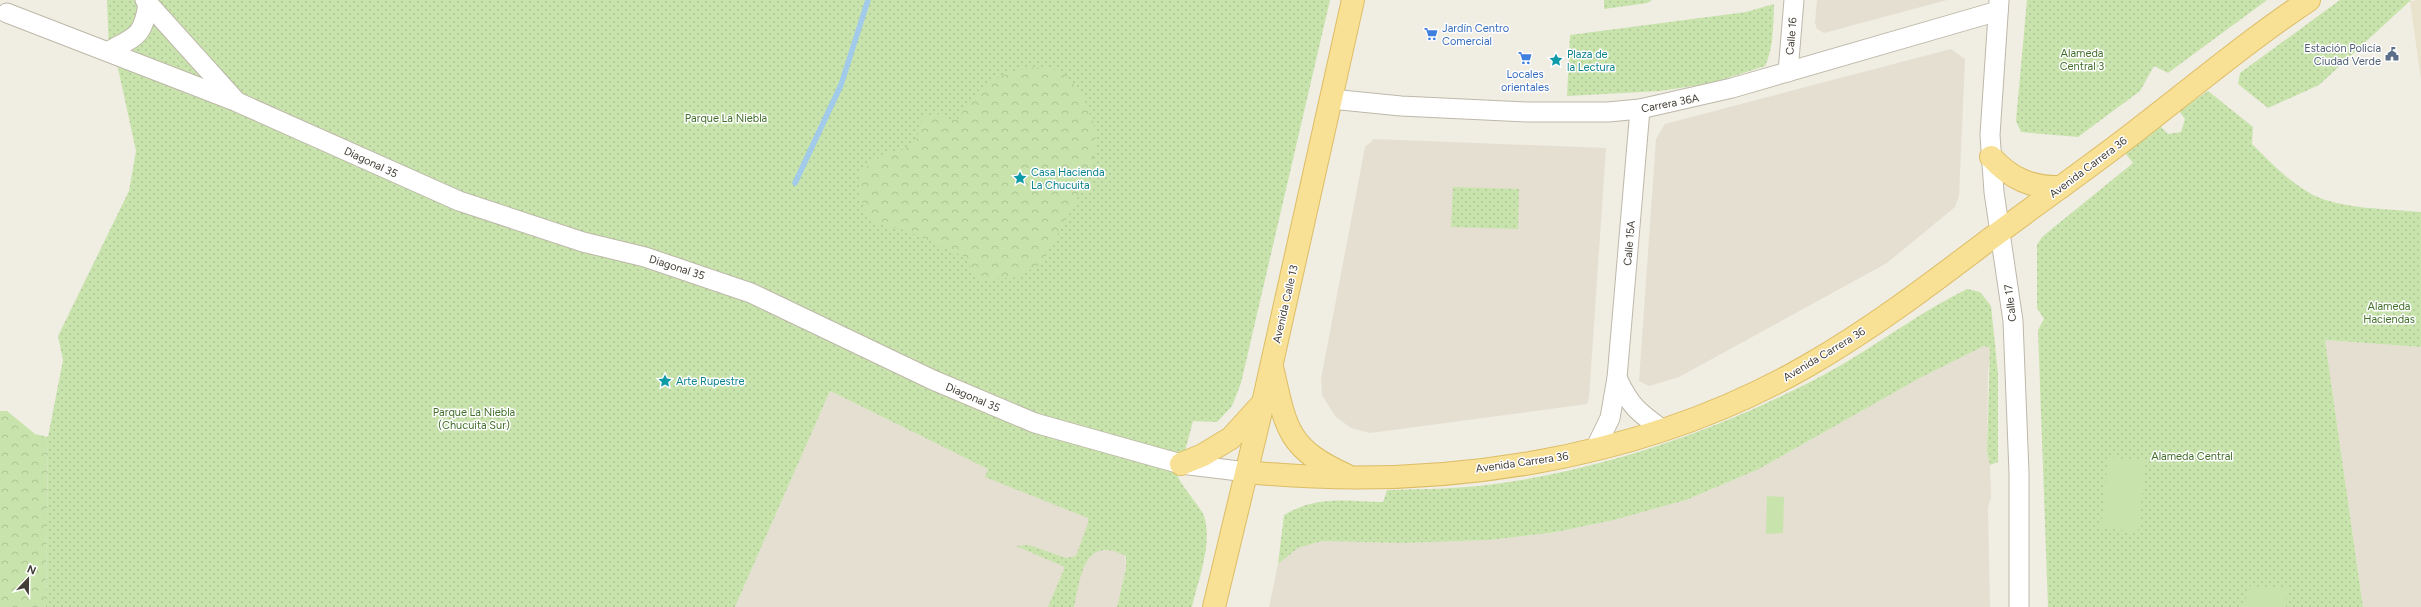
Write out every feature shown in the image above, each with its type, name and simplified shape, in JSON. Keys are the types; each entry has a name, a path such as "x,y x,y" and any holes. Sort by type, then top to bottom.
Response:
{"main road":[{"name":"Avenida Calle 13","path":"1214,607 1263,403 1353,0"},
{"name":"Avenida Carrera 36","path":"1247,472 1287,477 1353,478 1411,476 1501,467 1555,459 1595,450 1663,430 1734,403 1806,367 1884,317 2061,187 2309,0"},
{"path":"1991,157 2001,168 2028,184 2038,187 2061,187"},
{"path":"1271,364 1287,426 1295,440 1307,454 1322,464 1353,478"},
{"path":"1181,464 1203,456 1231,438 1263,403"}],"street":[{"name":"Calle 16","path":"1788,72 1794,0"},
{"path":"109,52 139,34 145,24 146,2"},
{"name":"Diagonal 35","path":"146,2 237,102 459,201 568,238 680,268 751,293 933,380 1035,423 1181,464 1247,472"},
{"name":"Carrera 36A","path":"1331,99 1395,106 1540,113 1608,112 1640,109 1696,98 1788,72 1998,6"},
{"name":"Calle 17","path":"1998,6 1991,109 1991,157 1994,192 2013,322 2019,473 2019,607"},
{"path":"7,13 237,102"},
{"name":"Calle 15A","path":"1595,450 1610,418 1616,378 1640,109"},
{"path":"1616,378 1628,400 1636,410 1663,430"}],"shaded area":[{"path":"1817,0 1947,0 1824,33 1817,29 1815,23"},
{"path":"2421,0 2421,80 2410,1"},
{"path":"1951,49 1965,59 1959,196 1955,207 1887,263 1679,377 1649,386 1639,381 1656,139 1665,124"},
{"path":"1374,139 1606,148 1589,398 1587,404 1370,433 1351,428 1335,416 1322,395 1321,379 1365,147"},
{"path":"2325,340 2421,347 2421,607 2363,607"},
{"path":"1984,346 1990,348 1991,353 1988,372 1987,452 1990,465 1991,497 1988,508 1990,607 1269,607 1278,564 1298,548 1322,541 1401,543 1490,540 1556,532 1614,520 1686,500 1759,469 1918,379"},
{"path":"830,391 988,469 1115,521 1125,545 1126,568 1117,607 735,607"}],"green space":[{"path":"107,0 1330,0 1241,383 1232,406 1217,422 1193,421 1178,477 1204,516 1206,527 1207,538 1204,562 1192,607 1117,607 1126,568 1126,556 1112,551 1101,550 1092,555 1086,562 1079,583 1074,607 1048,607 1065,567 1016,546 1029,545 1066,558 1076,556 1088,523 1088,518 985,477 988,469 830,391 735,607 46,607 48,437 63,360 58,336 129,191 136,151 118,68 109,51"},
{"path":"1604,0 1652,0 1647,3 1604,9"},
{"name":"Alameda Central 3","path":"2027,0 2267,0 2168,73 2154,66 2140,91 2078,137 2021,132 2016,121"},
{"path":"2340,0 2411,0 2319,85 2268,108 2238,84 2240,73"},
{"path":"1774,4 1772,44 1765,66 1712,83 1660,91 1567,96 1570,35 1746,12"},
{"path":"1035,67 1056,70 1065,74 1081,93 1094,124 1097,149 1075,204 1041,264 1016,277 979,280 963,256 905,230 871,223 859,194 859,173 884,153 902,150 915,143 923,118 938,114 948,121 958,119 973,98 990,83 999,77 1010,73"},
{"name":"Alameda Central","path":"2208,91 2253,127 2252,144 2280,171 2304,190 2325,200 2351,206 2421,212 2421,347 2325,340 2363,607 2048,607 2038,330 2044,319 2037,308 2037,245 2042,237 2133,163 2125,153 2160,126 2168,134 2181,132 2185,119 2179,111"},
{"path":"1453,187 1519,189 1518,229 1451,227"},
{"path":"1967,289 1980,292 1991,306 1998,374 1998,462 1990,465 1987,452 1990,348 1984,346 1918,379 1759,469 1686,500 1614,520 1556,532 1490,540 1401,543 1322,541 1298,548 1278,564 1284,515 1308,504 1344,500 1383,502 1387,490 1473,486 1544,476 1586,467 1670,442 1751,410 1827,373 1949,298"},
{"path":"0,411 7,411 35,434 48,437 46,607 0,607"},
{"path":"2108,457 2146,461 2138,532 2101,528"},
{"path":"1767,496 1784,497 1783,533 1766,534"},
{"path":"2247,586 2287,588 2286,607 2245,607"}],"waterway":[{"path":"795,183 841,85 868,0"}],"place":[{"name":"Jardín Centro Comercial","path":"1431,34"},
{"name":"Estación Policía Ciudad Verde","path":"2392,54"},
{"name":"Locales orientales","path":"1525,58"},
{"name":"Plaza de la Lectura","path":"1556,60"},
{"name":"Casa Hacienda La Chucuita","path":"1020,178"},
{"name":"Arte Rupestre","path":"665,381"}],"park label":[{"name":"Parque La Niebla","path":"726,118"},
{"name":"Alameda Haciendas","path":"2389,312"},
{"name":"Parque La Niebla (Chucuita Sur)","path":"474,418"}]}
